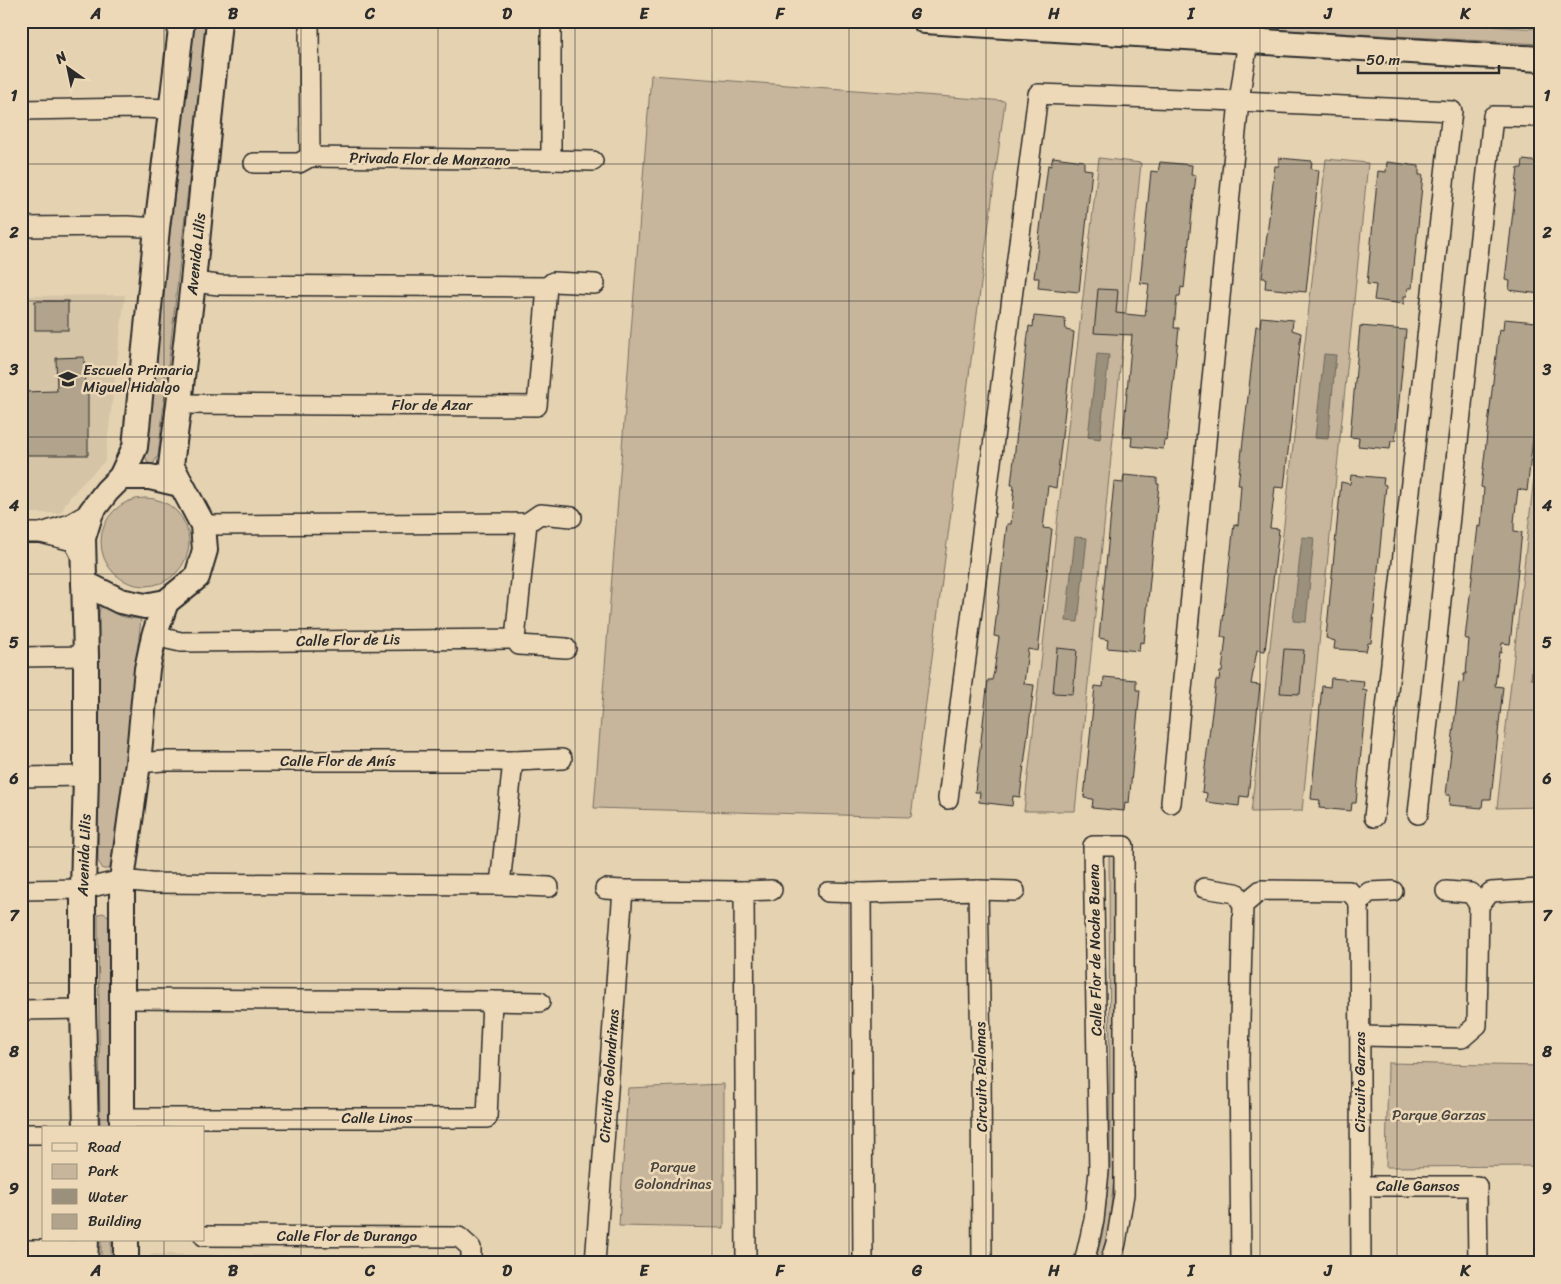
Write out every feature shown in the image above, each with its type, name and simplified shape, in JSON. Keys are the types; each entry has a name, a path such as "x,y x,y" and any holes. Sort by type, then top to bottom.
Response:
{"main road":[{"path":"121,477 150,477 180,484 203,525 205,550 196,577 166,602 145,606 120,601 84,583 83,538 91,512 107,491 121,477 135,447 157,228 182,21"},
{"name":"Avenida Lilis","path":"180,484 171,464 193,282 219,21"},
{"path":"925,21 1245,31 1540,59"},
{"name":"Avenida Lilis","path":"84,583 86,776 83,889 83,1009 86,1126"},
{"path":"122,1123 122,880 138,763 147,669 154,636 166,602"},
{"path":"126,1242 126,1263"}],"street":[{"path":"309,21 310,157"},
{"path":"551,26 551,160"},
{"path":"1171,803 1239,101 1246,54 1245,31"},
{"path":"948,798 1038,94 1452,111 1374,817"},
{"path":"21,110 172,109"},
{"path":"1418,814 1493,116 1540,117"},
{"name":"Privada Flor de Manzano","path":"254,163 299,163 310,157 593,161"},
{"path":"21,227 127,226 157,228"},
{"path":"193,282 219,285 547,288 553,282 595,284"},
{"name":"Flor de Azar","path":"179,404 537,406 547,288"},
{"path":"41,533 70,524 91,512"},
{"path":"203,525 527,523 540,514 572,517"},
{"path":"515,638 527,523"},
{"path":"21,533 41,533 72,541 83,559"},
{"name":"Calle Flor de Lis","path":"154,636 181,642 515,638 519,645 566,648"},
{"path":"21,656 86,656"},
{"name":"Calle Flor de Anís","path":"138,763 163,761 513,761 562,759"},
{"path":"500,885 513,761"},
{"path":"21,777 86,776"},
{"name":"Calle Flor de Noche Buena","path":"1084,1263 1094,1220 1099,1171 1093,846 1124,846 1124,1194 1116,1243 1110,1263"},
{"path":"21,890 83,889 122,880 151,883 500,885 549,887"},
{"path":"1204,888 1236,893 1243,905 1239,1059 1241,1263"},
{"path":"1479,905 1491,892 1540,889"},
{"name":"Circuito Golondrinas","path":"595,1263 614,890 772,890"},
{"name":"Circuito Palomas","path":"978,890 982,1263"},
{"path":"1243,905 1262,890 1349,891 1359,902 1369,892 1394,891"},
{"path":"1361,1036 1462,1038 1477,1025 1479,905 1471,892 1446,890"},
{"path":"744,891 746,1263"},
{"path":"828,892 1015,891"},
{"path":"862,893 863,1263"},
{"name":"Circuito Garzas","path":"1359,902 1361,1263"},
{"path":"122,999 540,1002"},
{"name":"Calle Linos","path":"122,1123 150,1118 487,1118 492,1001"},
{"path":"21,1010 83,1009"},
{"path":"21,1134 42,1134"},
{"name":"Calle Gansos","path":"1360,1186 1477,1186 1478,1263"},
{"name":"Calle Flor de Durango","path":"205,1236 459,1237 471,1248 471,1263"},
{"path":"21,1250 85,1251"}],"shaded area":[{"name":"Escuela Primaria Miguel Hidalgo","path":"125,295 105,461 77,489 67,501 61,513 21,513 21,296"},
{"path":"150,1254 454,1257 453,1263 150,1263"}],"green space":[{"path":"195,21 207,21 158,456 153,464 148,463 144,453"},
{"path":"1264,21 1398,21 1540,29 1540,44 1266,29 1263,27"},
{"path":"651,75 1005,101 911,817 594,808"},
{"path":"1099,158 1141,163 1075,811 1024,811"},
{"path":"1326,159 1368,163 1302,811 1251,812"},
{"path":"1540,423 1540,807 1497,808"},
{"path":"145,498 162,501 170,505 182,517 186,525 189,542 186,559 182,567 170,579 162,583 145,586 128,583 120,579 108,567 104,559 101,542 104,525 108,517 120,505 128,501"},
{"path":"101,603 120,616 141,619 114,865 109,869 103,869 98,861 99,614"},
{"path":"1109,849 1114,850 1115,1169 1108,1233 1099,1263 1095,1263 1103,1232 1110,1168"},
{"path":"103,913 110,917 110,1126 100,1126 98,914"},
{"name":"Parque Garzas","path":"1388,1063 1540,1066 1540,1166 1386,1167"},
{"name":"Parque Golondrinas","path":"724,1084 724,1228 619,1226 628,1088"},
{"path":"101,1242 111,1242 111,1263 101,1263"}],"water":[{"path":"1097,354 1109,355 1100,439 1088,437"},
{"path":"1324,354 1336,355 1328,439 1315,438"},
{"path":"1075,537 1087,538 1078,622 1066,621"},
{"path":"1302,537 1314,538 1306,622 1293,621"},
{"path":"1537,624 1540,624 1540,680 1531,679"}],"building":[{"path":"1053,157 1084,161 1084,169 1092,170 1079,292 1038,288 1039,278 1034,278 1048,165 1051,166"},
{"path":"1279,158 1312,161 1311,169 1319,170 1306,292 1265,288 1266,278 1262,278 1275,166 1279,166"},
{"path":"1523,160 1540,162 1540,294 1509,290 1510,281 1505,280 1518,168 1522,168"},
{"path":"1160,162 1192,165 1191,175 1196,175 1184,288 1181,287 1180,296 1177,296 1174,328 1179,328 1167,441 1164,440 1163,449 1131,446 1132,437 1123,437 1132,335 1094,333 1098,289 1118,290 1116,313 1145,316 1149,284 1140,283 1151,171 1158,172"},
{"path":"1387,162 1419,166 1419,175 1423,175 1412,288 1408,288 1407,296 1404,296 1404,304 1374,300 1376,285 1367,284 1378,171 1386,172"},
{"path":"35,301 68,301 68,330 35,330"},
{"path":"1034,316 1065,319 1066,330 1074,332 1056,488 1048,486 1043,528 1052,529 1038,651 1028,649 1024,684 1034,685 1020,797 1013,796 1012,806 979,802 980,792 975,792 988,680 992,680 999,637 994,636 1007,524 1011,524 1014,485 1011,485 1029,326 1033,327"},
{"path":"1261,317 1293,320 1292,330 1301,333 1284,488 1275,487 1270,528 1279,529 1265,651 1257,650 1251,684 1260,685 1248,797 1240,796 1239,806 1206,802 1207,793 1202,792 1216,680 1219,680 1220,672 1222,672 1226,637 1221,637 1234,524 1238,525 1241,485 1238,485 1256,326 1260,327"},
{"path":"1504,319 1536,322 1536,332 1540,334 1540,377 1527,491 1518,489 1514,522 1514,531 1522,532 1510,644 1502,643 1501,653 1499,652 1495,686 1503,687 1491,799 1483,799 1482,808 1449,805 1450,795 1446,795 1459,682 1463,683 1464,674 1466,674 1469,639 1465,639 1478,526 1481,527 1484,488 1481,487 1499,329 1503,330"},
{"path":"1360,326 1406,330 1395,441 1391,441 1390,449 1358,446 1359,438 1350,437"},
{"path":"84,357 85,391 88,391 88,455 21,455 21,392 57,391 56,358"},
{"path":"1124,475 1157,478 1157,484 1159,484 1144,643 1140,642 1139,651 1107,648 1108,640 1099,638 1114,482 1123,483"},
{"path":"1351,475 1384,478 1383,484 1386,485 1371,643 1368,643 1366,651 1334,649 1335,641 1326,638 1341,482 1350,484"},
{"path":"1057,648 1077,650 1073,694 1053,693"},
{"path":"1284,649 1304,650 1300,694 1280,693"},
{"path":"1104,677 1136,680 1136,690 1140,690 1129,803 1125,802 1124,811 1092,808 1093,799 1084,798 1095,686 1103,687"},
{"path":"1331,678 1364,681 1363,690 1367,691 1356,803 1352,803 1351,811 1319,808 1320,800 1311,799 1322,686 1330,687"}],"place":[{"name":"Escuela Primaria Miguel Hidalgo","path":"68,379"}]}
